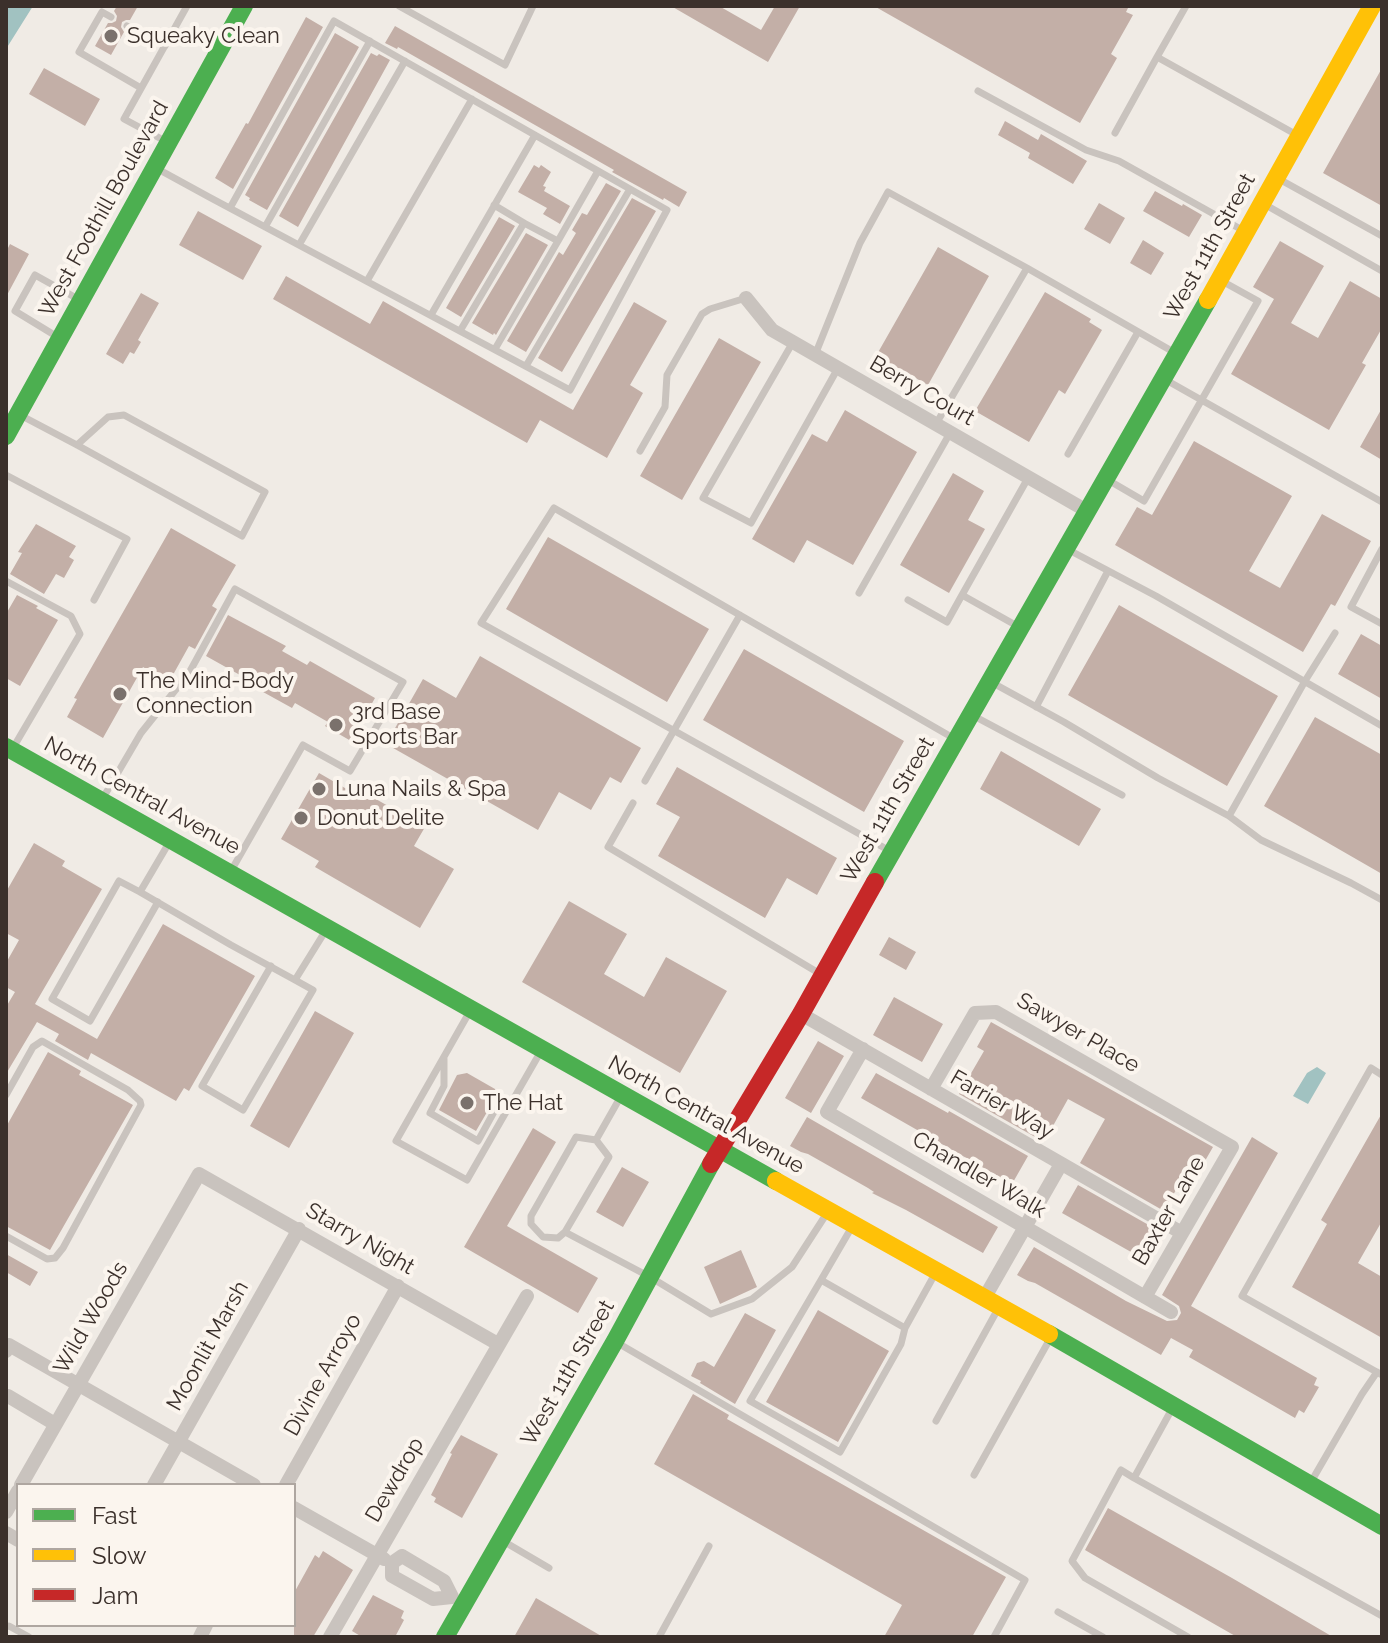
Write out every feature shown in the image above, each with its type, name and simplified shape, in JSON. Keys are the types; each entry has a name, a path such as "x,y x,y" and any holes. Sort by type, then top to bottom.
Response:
{"main road":[{"name":"West Foothill Boulevard","path":"6,436 244,6"},
{"name":"West 11th Street","path":"445,1637 458,1600 501,1540 615,1341 719,1150 801,1014 1164,379 1372,6"},
{"name":"North Central Avenue","path":"9,749 993,1301 1382,1526"}],"street":[{"name":"Berry Court","path":"746,298 772,330 1087,511"},
{"name":"Sawyer Place","path":"931,1089 975,1013 996,1012 1232,1147"},
{"name":"Farrier Way","path":"801,1014 1182,1233"},
{"name":"Chandler Walk","path":"863,1049 827,1112 1171,1312"},
{"name":"Baxter Lane","path":"1145,1297 1232,1147"},
{"path":"993,1301 1025,1228 1061,1164"},
{"name":"Starry Night","path":"199,1174 498,1344"},
{"name":"Wild Woods","path":"22,1483 199,1174"},
{"name":"Moonlit Marsh","path":"155,1483 299,1229"},
{"name":"Divine Arroyo","path":"287,1483 398,1286"},
{"name":"Dewdrop","path":"330,1637 527,1296"},
{"path":"8,1348 79,1383 251,1483"},
{"path":"8,1396 55,1424"},
{"path":"6,1512 16,1494"},
{"path":"296,1509 392,1563"},
{"path":"392,1563 402,1556 444,1581 458,1600"},
{"path":"392,1563 392,1576 433,1599 458,1600"},
{"path":"412,1587 423,1568"}],"lane":[{"path":"168,143 124,119 187,6"},
{"path":"399,6 505,65 533,6"},
{"path":"1115,133 1186,6"},
{"path":"111,17 102,12 79,52 141,88"},
{"path":"154,167 265,227 495,349 570,390 667,210 334,21 230,208"},
{"path":"127,26 165,46"},
{"path":"265,227 370,41"},
{"path":"1157,57 1299,136"},
{"path":"299,245 405,61"},
{"path":"978,91 1086,150 1119,161 1246,232"},
{"path":"367,281 472,99"},
{"path":"431,315 535,135"},
{"path":"495,349 598,171"},
{"path":"1277,178 1382,236"},
{"path":"526,366 630,189"},
{"path":"815,355 860,243 888,192 1177,354"},
{"path":"1263,203 1382,271"},
{"path":"494,205 558,241"},
{"path":"460,331 524,223"},
{"path":"936,424 1027,268"},
{"path":"59,338 15,311 35,275 80,300"},
{"path":"1106,479 1144,501 1202,400 1258,301 1220,279"},
{"path":"640,451 665,407 667,375 702,314 746,298"},
{"path":"1068,454 1138,332"},
{"path":"793,342 703,498 751,523 838,368"},
{"path":"1164,379 1382,502"},
{"path":"18,414 242,536 265,492 124,415 108,417 77,445"},
{"path":"859,593 950,433"},
{"path":"6,475 127,539 94,600"},
{"path":"908,600 947,622 1028,477"},
{"path":"892,852 481,623 554,508 956,740"},
{"path":"1066,548 1382,726"},
{"path":"1382,549 1351,607 1382,624"},
{"path":"1036,707 1108,571"},
{"path":"6,581 71,616 80,634 9,749"},
{"path":"101,800 141,733 189,673 235,589 403,682 350,771 303,745 230,873"},
{"path":"962,595 1021,628"},
{"path":"645,781 740,615"},
{"path":"1229,816 1335,633"},
{"path":"989,681 1229,816 1261,840 1382,900"},
{"path":"970,714 1122,795"},
{"path":"633,803 608,847 822,975"},
{"path":"140,892 171,840"},
{"path":"158,902 90,1021 52,999 119,881 158,902 271,966 295,980 313,990 243,1110 202,1086 271,966"},
{"path":"295,980 328,928"},
{"path":"471,1009 396,1141 467,1180 541,1049"},
{"path":"6,1095 33,1047 42,1041 128,1090 141,1105 55,1258 47,1259 6,1236"},
{"path":"444,1057 444,1086 430,1113 478,1141 495,1110 514,1097"},
{"path":"1310,1483 1362,1394 1379,1373 1242,1296 1371,1068 1382,1075"},
{"path":"596,1140 622,1094"},
{"path":"576,1137 596,1140 609,1157 565,1232 558,1238 543,1237 531,1224 531,1216 576,1137"},
{"path":"565,1232 711,1314 752,1299 792,1267 828,1211"},
{"path":"853,1224 750,1401 840,1452 901,1344 905,1328 937,1270"},
{"path":"821,1280 905,1328"},
{"path":"936,1421 993,1301"},
{"path":"974,1475 1053,1335"},
{"path":"615,1341 1025,1580 994,1637"},
{"path":"1134,1478 1174,1405"},
{"path":"1188,1637 1085,1578 1072,1561 1121,1470 1382,1616"},
{"path":"501,1540 549,1568"},
{"path":"659,1637 709,1546"},
{"path":"1058,1612 1103,1637"},
{"path":"6,1627 29,1637"}],"water":[{"path":"6,6 33,6 6,49"},
{"path":"1317,1067 1326,1073 1308,1104 1293,1096 1307,1073"}],"building":[{"name":"Squeaky Clean","path":"117,6 138,6 130,20 122,22 124,32 111,55 95,46 108,23 116,21 114,11"},
{"path":"671,6 719,6 761,30 775,6 800,6 768,62"},
{"path":"874,6 1129,6 1126,12 1133,15 1111,54 1117,58 1080,123"},
{"path":"306,17 323,27 233,189 215,178"},
{"path":"395,26 687,192 679,207 612,172 614,170 398,47 385,43"},
{"path":"335,33 359,47 267,210 245,195"},
{"path":"371,53 390,60 298,227 279,216"},
{"path":"44,68 100,99 85,126 29,94"},
{"path":"1382,68 1382,206 1323,173"},
{"path":"1005,121 1038,140 1041,134 1087,161 1073,184 1028,158 1030,153 998,135"},
{"path":"534,165 539,168 541,165 551,172 543,186 546,187 544,191 570,206 560,224 543,214 547,208 518,192"},
{"path":"606,183 621,191 526,352 507,341 559,252 563,255 576,233 572,230 582,213 587,215"},
{"path":"1155,191 1202,215 1189,237 1143,211"},
{"path":"632,198 656,211 562,372 538,358"},
{"path":"1099,203 1125,218 1110,244 1084,229"},
{"path":"198,211 262,246 243,280 179,245"},
{"path":"499,217 515,226 461,317 446,308"},
{"path":"526,233 548,245 496,335 493,335 472,323"},
{"path":"1143,240 1164,253 1151,275 1130,263"},
{"path":"1280,241 1324,266 1291,323 1318,338 1350,281 1382,299 1382,328 1362,363 1366,365 1329,430 1231,374 1274,299 1253,287"},
{"path":"10,244 29,254 6,297 6,252"},
{"path":"938,247 989,276 928,385 876,356"},
{"path":"286,276 370,324 383,301 573,410 634,302 667,321 630,385 643,393 607,458 540,420 527,443 273,299"},
{"path":"1045,292 1091,319 1089,322 1102,330 1065,394 1059,390 1029,442 975,411"},
{"path":"141,293 159,303 138,340 141,342 134,354 130,352 123,364 106,354"},
{"path":"719,338 761,362 682,500 640,476"},
{"path":"1382,408 1382,460 1360,447"},
{"path":"845,410 917,452 853,565 807,540 794,563 752,539 812,434 827,442"},
{"path":"1194,441 1292,496 1249,571 1280,588 1322,514 1371,541 1335,606 1331,604 1303,652 1115,545 1137,507 1152,515"},
{"path":"953,473 984,491 968,520 985,529 949,593 900,565"},
{"path":"36,524 76,546 69,557 74,560 64,578 56,574 44,594 10,574 22,553 18,552"},
{"path":"171,528 236,565 212,606 217,609 195,649 189,646 169,682 143,667 103,738 67,717 77,699 74,698"},
{"path":"548,537 709,629 667,702 506,609"},
{"path":"17,595 58,620 20,686 6,678 6,614"},
{"path":"1119,605 1278,696 1227,786 1068,695"},
{"path":"228,615 286,646 282,651 307,665 310,661 375,698 351,741 325,726 328,722 295,703 292,708 206,656"},
{"path":"1361,634 1382,646 1382,699 1338,674"},
{"path":"744,649 904,741 864,812 703,720"},
{"path":"480,656 641,748 621,783 610,777 591,810 559,792 538,830 386,744 423,679 456,698"},
{"path":"1315,717 1382,755 1382,874 1264,806"},
{"path":"1001,751 1101,809 1079,846 980,789"},
{"path":"677,767 837,858 817,895 787,878 765,918 658,856 680,817 656,804"},
{"path":"319,773 357,795 360,790 425,827 414,846 454,869 420,928 315,867 319,861 281,839"},
{"path":"34,843 65,861 62,866 102,889 35,1004 97,1039 163,924 255,976 189,1091 184,1088 176,1101 91,1053 88,1060 55,1041 59,1034 37,1022 6,1074 6,1007 15,992 6,987 6,963 19,940 6,933 6,892"},
{"path":"569,901 627,934 604,974 644,997 666,957 727,991 680,1073 522,982"},
{"path":"889,937 916,952 906,970 879,955"},
{"path":"894,997 943,1024 922,1062 873,1035"},
{"path":"315,1011 354,1033 289,1148 250,1126"},
{"path":"991,1022 1213,1147 1198,1173 1189,1167 1164,1211 1080,1163 1105,1119 1068,1099 1044,1142 959,1094 984,1051 977,1047"},
{"path":"818,1041 844,1056 811,1113 785,1098"},
{"path":"48,1052 81,1071 79,1075 133,1105 50,1250 6,1226 6,1127"},
{"name":"The Hat","path":"467,1073 495,1089 497,1095 476,1131 439,1110 457,1075"},
{"path":"876,1073 1028,1156 1012,1184 861,1098"},
{"path":"1382,1113 1382,1221 1358,1263 1382,1277 1382,1338 1292,1287 1327,1224 1321,1220"},
{"path":"807,1117 998,1227 983,1253 790,1146"},
{"path":"533,1128 556,1142 507,1226 598,1278 578,1313 464,1247"},
{"path":"1252,1137 1278,1153 1191,1306 1317,1378 1314,1385 1319,1387 1304,1413 1299,1410 1295,1418 1189,1357 1193,1350 1171,1338 1161,1355 1017,1275 1034,1247 1126,1301 1167,1321 1177,1320 1181,1313 1179,1306 1162,1295"},
{"path":"622,1167 649,1182 623,1227 596,1212"},
{"path":"1078,1185 1161,1235 1147,1261 1062,1213"},
{"path":"741,1250 757,1287 720,1304 704,1267"},
{"path":"6,1254 38,1272 30,1286 6,1272"},
{"path":"818,1310 889,1351 838,1442 766,1402"},
{"path":"745,1313 776,1330 735,1404 691,1376 697,1363 704,1361 714,1367"},
{"path":"693,1394 729,1415 727,1419 1006,1577 972,1637 884,1637 902,1605 654,1464"},
{"path":"461,1435 498,1454 462,1518 434,1502 436,1498 431,1495"},
{"path":"1108,1508 1333,1637 1237,1637 1109,1564 1085,1550"},
{"path":"323,1551 353,1570 313,1637 294,1637 296,1589 315,1555 319,1558"},
{"path":"373,1595 404,1611 401,1618 404,1620 395,1637 362,1637 352,1631"},
{"path":"536,1598 603,1637 514,1637"}],"traffic: fast":[{"path":"6,436 244,6"},
{"path":"875,882 1208,300"},
{"path":"6,747 776,1181"},
{"path":"445,1637 615,1341 711,1164"},
{"path":"1049,1334 1382,1526"}],"traffic: slow":[{"path":"1208,300 1372,6"},
{"path":"776,1181 1049,1334"}],"traffic: jam":[{"path":"711,1164 875,882"}],"place":[{"name":"Squeaky Clean","path":"111,36"},
{"name":"The Mind-Body Connection","path":"120,694"},
{"name":"3rd Base Sports Bar","path":"336,725"},
{"name":"Luna Nails & Spa","path":"319,789"},
{"name":"Donut Delite","path":"301,818"},
{"name":"The Hat","path":"467,1103"}]}
